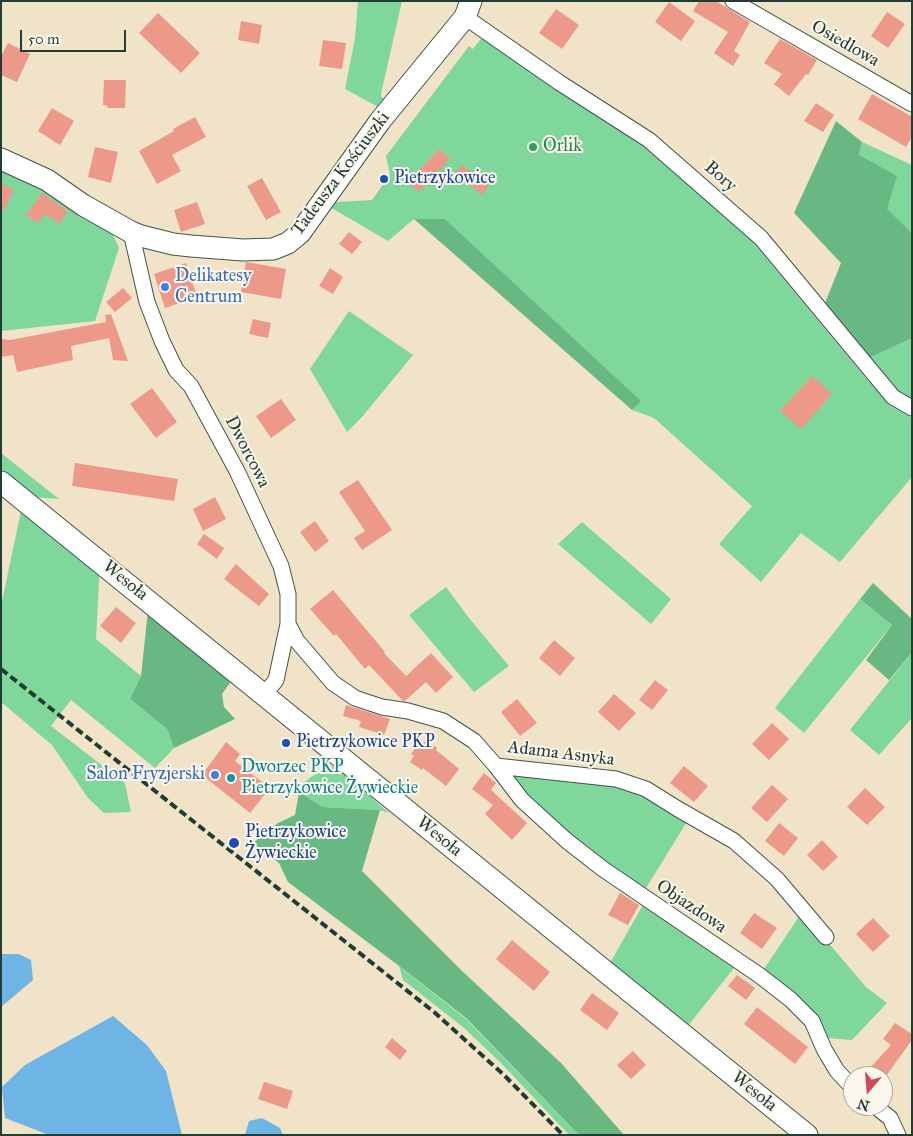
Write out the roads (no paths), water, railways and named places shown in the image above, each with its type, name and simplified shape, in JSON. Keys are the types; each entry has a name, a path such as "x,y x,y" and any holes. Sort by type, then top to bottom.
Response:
{"main road":[{"name":"Tadeusza Kościuszki","path":"1,159 47,180 83,205 131,232 173,244 234,250 273,249 288,244 300,233 380,121 468,9"},
{"name":"Wesoła","path":"1,482 807,1135"}],"street":[{"name":"Osiedlowa","path":"733,1 912,104"},
{"name":"Bory","path":"468,9 560,83 649,140 761,238 893,397 912,408"},
{"name":"Dworcowa","path":"131,232 148,302 162,341 176,370 191,386 237,471 281,566 288,594 288,624 276,680 264,695"},
{"name":"Adama Asnyka","path":"288,624 297,641 333,683 355,698 382,708 408,711 443,721 474,741 496,766 616,778 646,789 734,841 777,879 826,937"},
{"name":"Objazdowa","path":"496,766 522,800 567,841 603,869 759,975 790,999 812,1021 824,1049 843,1077"},
{"path":"888,1116 898,1135"}],"water":[{"path":"1,954 19,954 31,960 33,980 1,1007"},
{"path":"113,1016 147,1045 166,1071 182,1135 49,1135 5,1118 2,1087 25,1065"},
{"path":"262,1118 280,1128 283,1135 245,1135 249,1121"}],"railway":[{"path":"1,669 434,1012 504,1075 563,1135"}],"place":[{"name":"Orlik","path":"533,147"},
{"name":"Pietrzykowice","path":"384,179"},
{"name":"Delikatesy Centrum","path":"165,287"},
{"name":"Pietrzykowice PKP","path":"286,743"},
{"name":"Salon Fryzjerski","path":"215,775"},
{"name":"Dworzec PKP Pietrzykowice Żywieckie","path":"231,778"},
{"name":"Pietrzykowice Żywieckie","path":"234,843"}]}
